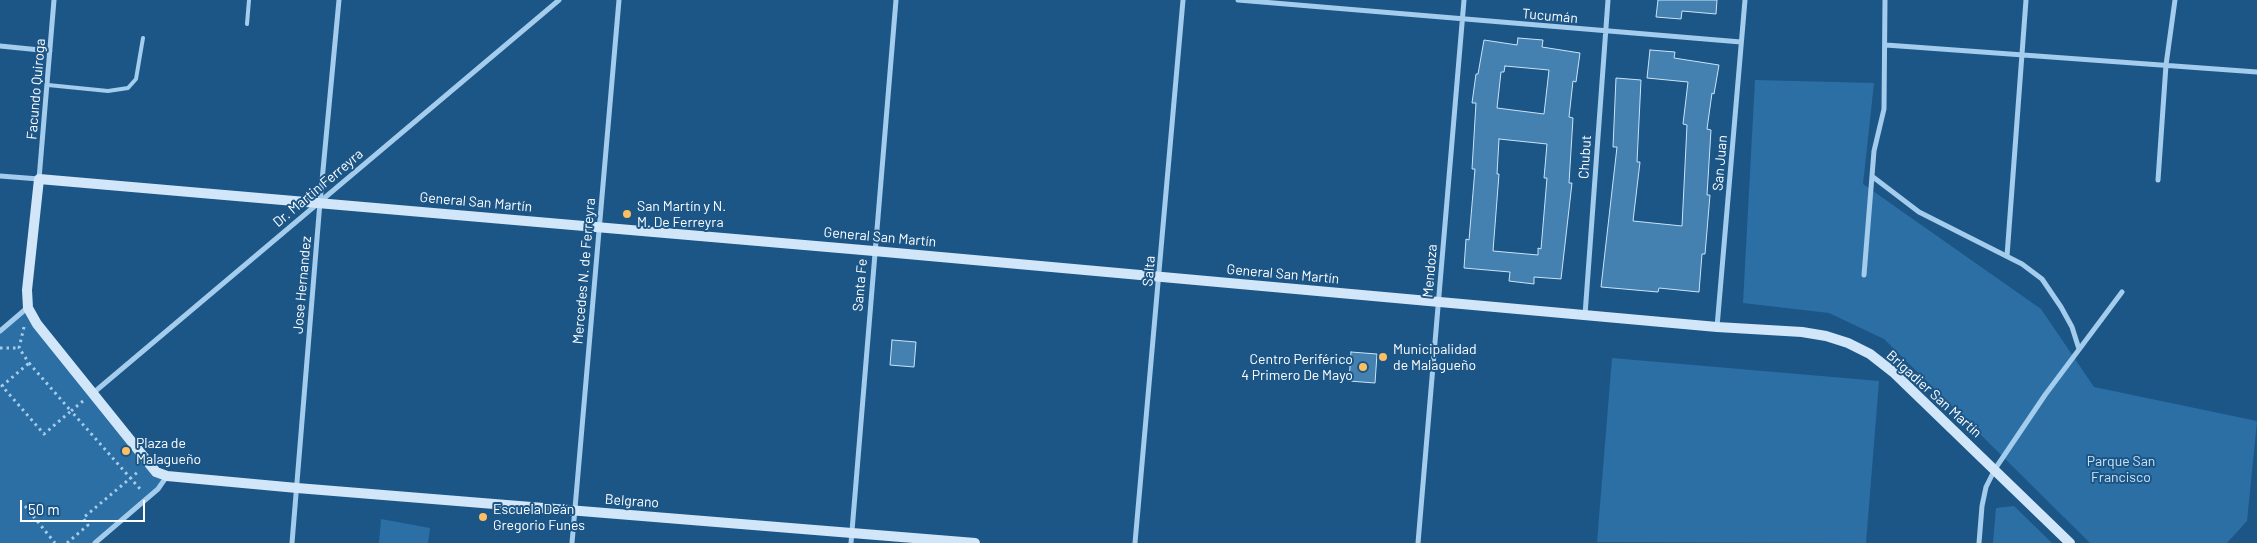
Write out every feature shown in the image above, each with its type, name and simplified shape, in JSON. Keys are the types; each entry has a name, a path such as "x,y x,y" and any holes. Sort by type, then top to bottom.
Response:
{"main road":[{"name":"General San Martín","path":"39,179 874,250 1717,327"},
{"path":"39,179 27,290 28,308 36,324 147,464 156,472 167,476"},
{"name":"Brigadier San Martín","path":"1717,327 1802,332 1848,343 1870,354 1893,372 2070,543"},
{"name":"Belgrano","path":"167,476 975,543"}],"street":[{"name":"Facundo Quiroga","path":"39,179 54,0"},
{"name":"Jose Hernandez","path":"292,543 320,202 339,0"},
{"name":"Dr. Martin Ferreyra","path":"92,394 560,0"},
{"name":"Mercedes N. de Ferreyra","path":"572,543 619,0"},
{"name":"Santa Fe","path":"851,543 896,0"},
{"name":"Salta","path":"1135,543 1183,0"},
{"name":"Tucumán","path":"1238,0 1741,42"},
{"name":"Mendoza","path":"1418,543 1464,0"},
{"name":"Chubut","path":"1585,315 1608,0"},
{"name":"San Juan","path":"1717,327 1745,0"},
{"path":"1864,275 1874,151 1884,109 1885,0"},
{"path":"2007,256 2026,0"},
{"path":"2158,180 2166,65 2175,0"},
{"path":"1886,45 2257,72"},
{"path":"0,46 50,51"},
{"path":"0,176 39,179"},
{"path":"1873,177 1919,212 2022,264 2042,279 2064,313 2079,349"},
{"path":"1979,543 1982,506 1986,487 1995,469 2045,395 2122,292"},
{"path":"0,331 28,308"},
{"path":"95,543 148,498 167,476"}],"lane":[{"path":"247,24 249,0"},
{"path":"48,85 108,91 128,88 136,79 143,38"}],"path":[{"path":"28,308 20,348 29,363 148,498"},
{"path":"0,348 20,348"},
{"path":"29,363 2,386 21,408 44,434 71,411"},
{"path":"67,543 88,525 83,518 147,464"},
{"path":"25,506 55,543"}],"green space":[{"name":"Parque San Francisco","path":"1755,80 1874,83 1863,184 2041,309 2094,387 2257,421 2247,521 2227,543 2090,543 1884,339 1829,313 1743,303"},
{"path":"28,308 147,465 167,476 158,489 95,543 0,543 0,331"},
{"path":"1612,358 1879,381 1866,543 1597,542"},
{"path":"2014,506 2052,543 1993,543 1996,508"},
{"path":"381,519 430,528 428,543 379,543"}],"building":[{"path":"1658,0 1717,0 1716,14 1682,11 1681,19 1656,17"},
{"path":"1518,38 1543,40 1542,47 1580,53 1576,82 1573,81 1569,117 1573,118 1569,183 1572,183 1561,279 1534,277 1534,284 1509,281 1510,272 1464,268 1466,239 1469,240 1475,169 1472,169 1476,103 1472,103 1484,40 1517,45","holes":["1505,66 1549,70 1544,114 1497,108 1501,72 1504,72","1499,139 1547,144 1544,178 1547,178 1541,249 1538,248 1538,255 1493,251 1499,174 1497,174"]},
{"path":"1650,50 1675,52 1674,58 1719,65 1714,94 1712,93 1707,129 1711,130 1707,195 1710,195 1705,254 1702,254 1699,292 1659,288 1658,292 1601,287 1617,147 1613,147 1616,78 1641,80 1637,162 1640,162 1633,221 1682,226 1687,125 1683,124 1688,82 1647,78"},
{"path":"892,340 916,342 914,367 890,365"},
{"name":"Centro Periférico 4 Primero De Mayo","path":"1351,352 1377,354 1375,383 1349,381"}],"place":[{"name":"San Martín y N. M. De Ferreyra","path":"627,214"},
{"name":"Municipalidad de Malagueño","path":"1383,357"},
{"name":"Centro Periférico 4 Primero De Mayo","path":"1363,367"},
{"name":"Plaza de Malagueño","path":"126,451"},
{"name":"Escuela Deán Gregorio Funes","path":"483,517"}]}
